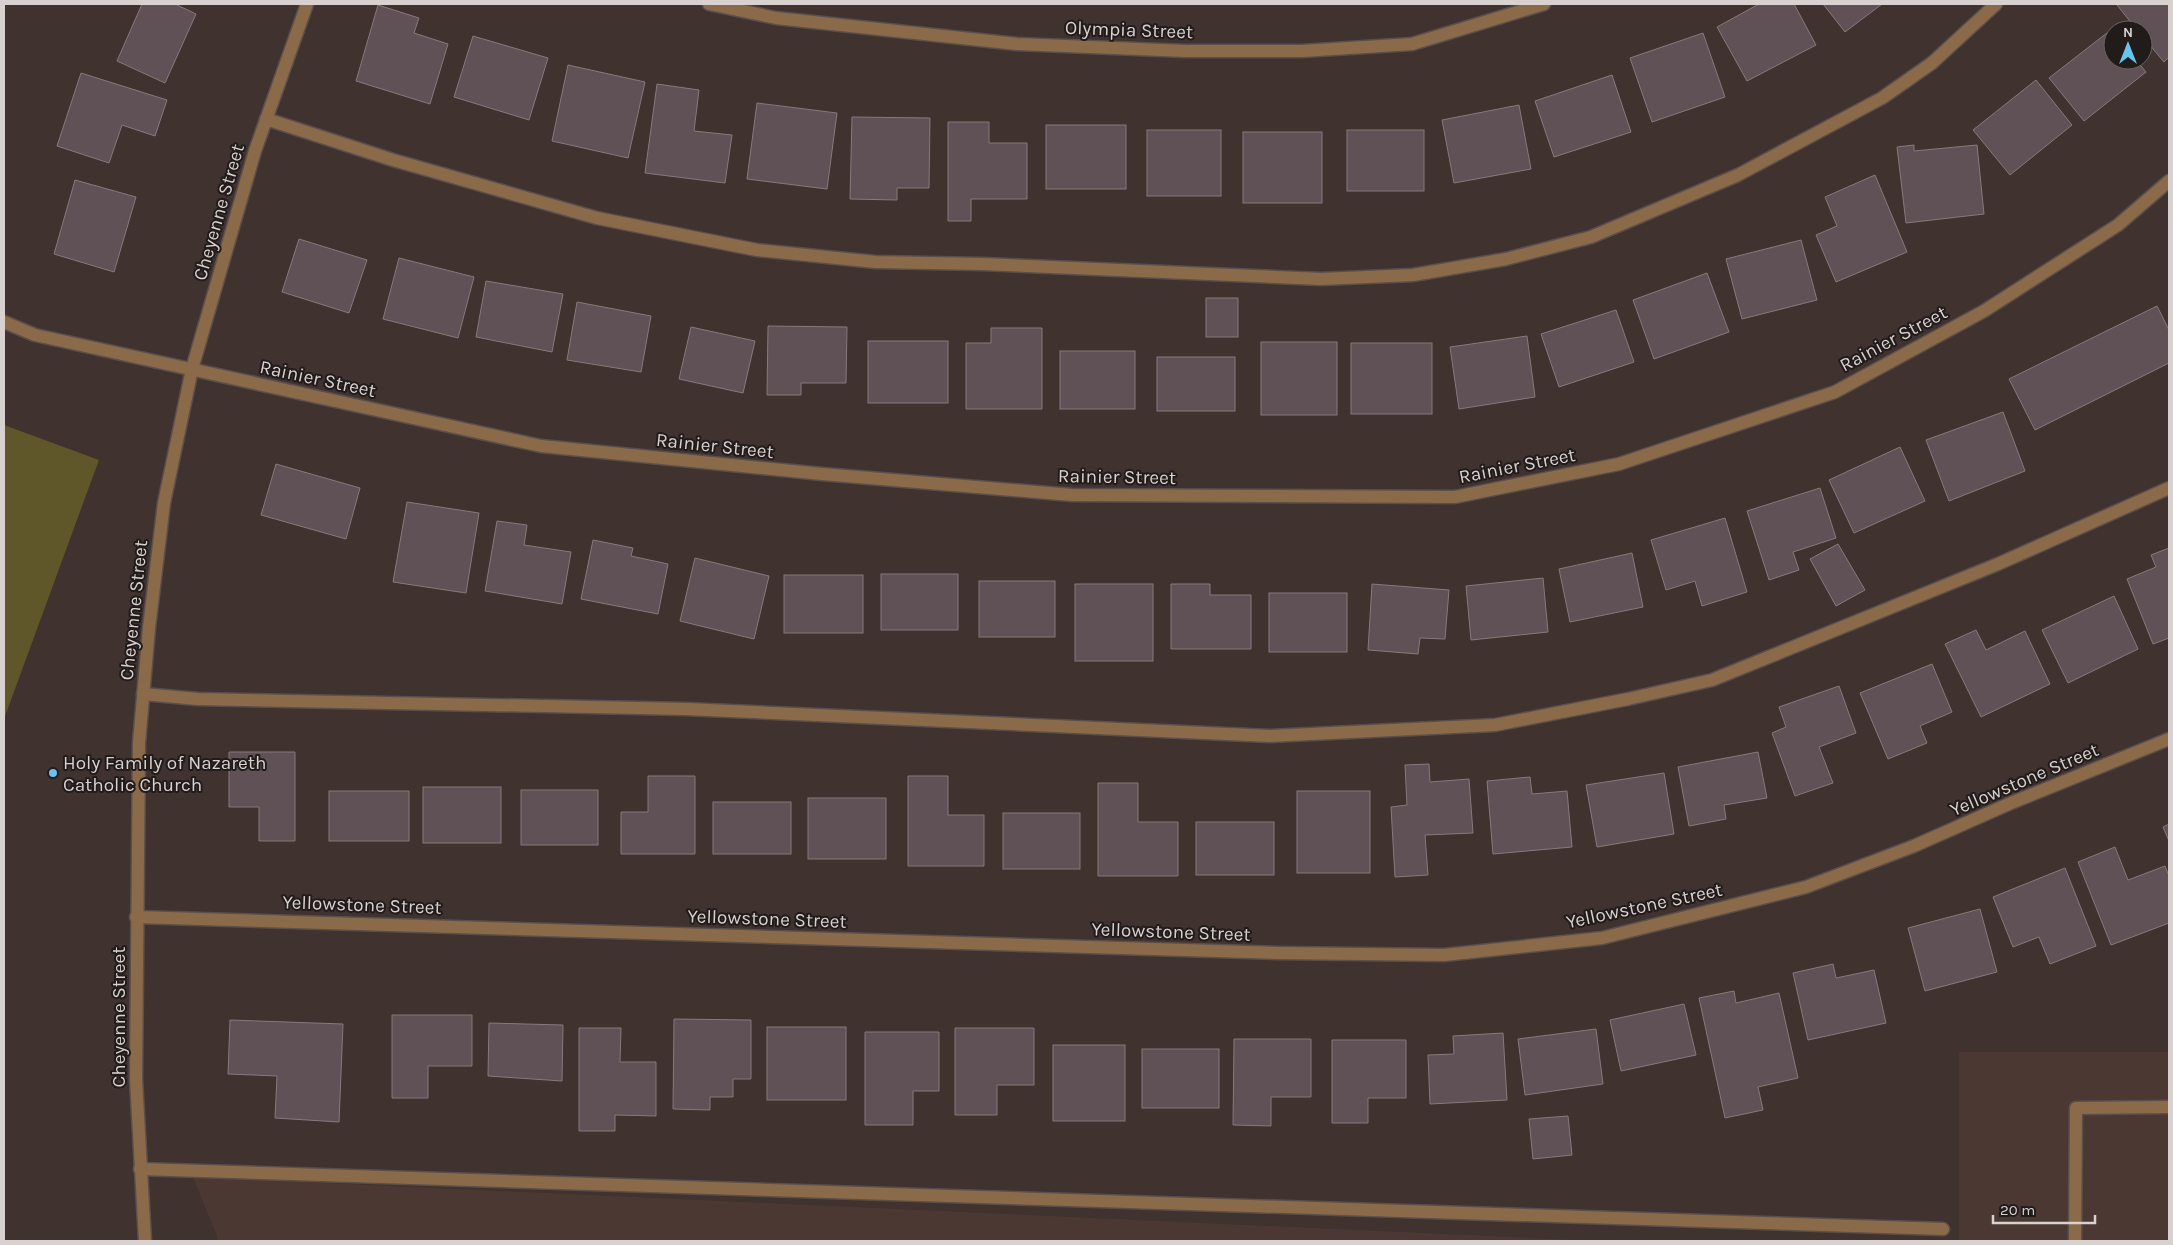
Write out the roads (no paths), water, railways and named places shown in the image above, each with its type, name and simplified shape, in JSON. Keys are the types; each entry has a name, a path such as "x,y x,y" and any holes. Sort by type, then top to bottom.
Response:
{"street":[{"name":"Cheyenne Street","path":"145,1241 136,1079 139,743 164,503 192,369 254,151 307,4"},
{"name":"Olympia Street","path":"709,4 776,18 1017,44 1186,51 1302,51 1412,44 1544,4"},
{"path":"266,119 393,160 597,218 757,250 876,262 982,264 1321,279 1412,275 1506,259 1591,237 1738,175 1882,98 1932,63 1996,4"},
{"name":"Rainier Street","path":"4,322 35,335 541,446 812,474 1072,495 1455,497 1619,464 1834,392 1984,311 2118,225 2169,181"},
{"path":"143,694 198,699 686,708 1270,736 1495,725 1628,699 1712,680 1998,564 2169,488"},
{"name":"Yellowstone Street","path":"136,916 1267,953 1444,955 1602,938 1806,887 1914,846 2011,803 2169,739"},
{"path":"2074,1241 2076,1108 2169,1107"},
{"path":"140,1169 1943,1229"}],"place":[{"name":"Holy Family of Nazareth Catholic Church","path":"53,773"}]}
